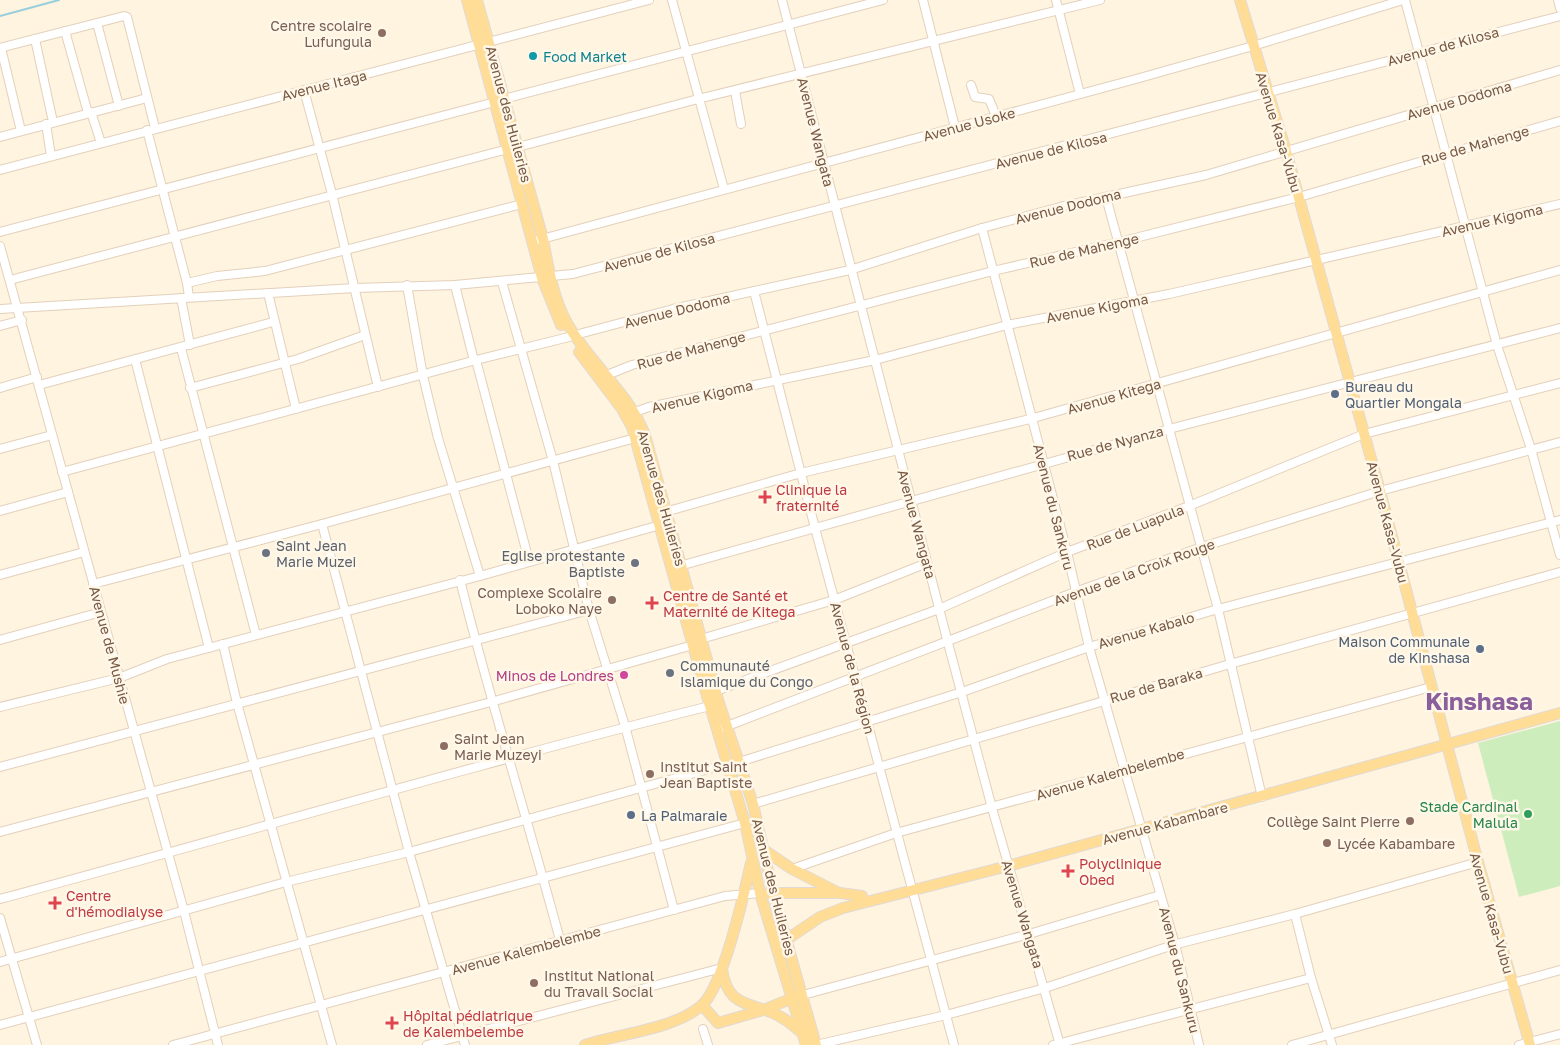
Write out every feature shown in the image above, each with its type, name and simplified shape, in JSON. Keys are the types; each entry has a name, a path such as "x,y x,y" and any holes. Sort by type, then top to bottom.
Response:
{"main road":[{"name":"Avenue des Huileries","path":"467,0 484,44 500,100 538,240 546,278 572,336 622,409 632,427 640,436 666,512 676,567"},
{"name":"Avenue des Huileries","path":"477,0 484,44"},
{"name":"Avenue Kasa-Vubu","path":"1240,0 1286,151 1350,381 1512,983 1526,1044"},
{"name":"Avenue des Huileries","path":"513,148 522,204 538,240"},
{"name":"Avenue des Huileries","path":"572,336 607,375 635,412 660,525 676,567 697,642 710,706 739,762 753,804 773,893 787,940 798,996 802,1033 806,1045"},
{"name":"Avenue des Huileries","path":"697,642 716,691 727,764 745,823 760,893 776,947 798,996 816,1045"},
{"name":"Avenue Kabambare","path":"776,947 820,918 843,908 1008,866 1262,797 1446,743 1560,713"},
{"path":"764,850 792,869 840,893"},
{"path":"585,1045 673,1020 702,1006 714,988 722,968 752,860"},
{"name":"Avenue Kalembelembe","path":"760,893 840,893 862,896"},
{"path":"722,968 724,982 729,991 746,1005 790,1022 802,1033"},
{"path":"702,1006 718,1023 763,1010 798,996"}],"street":[{"name":"Avenue Itaga","path":"1,167 52,156 649,0"},
{"path":"672,0 724,189"},
{"name":"Avenue Wangata","path":"782,0 850,270 939,609 1008,866 1045,988 1057,1044"},
{"path":"0,232 883,0"},
{"path":"923,0 955,127"},
{"path":"1056,0 1080,94"},
{"path":"10,280 332,194 933,40 1100,0"},
{"path":"1404,0 1497,345 1512,395 1556,521 1560,554"},
{"name":"Avenue Usoke","path":"538,240 1254,46 1404,0"},
{"path":"1558,0 1560,8"},
{"name":"Avenue de Kilosa","path":"0,309 407,285 455,285 502,282 546,278 601,268 762,224 834,207 1560,16"},
{"path":"21,131 0,48 126,17 148,98 151,129 163,189 187,282 185,297 190,345"},
{"path":"97,23 119,106"},
{"path":"65,31 101,143"},
{"path":"35,39 50,123 52,156"},
{"name":"Avenue Dodoma","path":"62,472 378,386 423,376 475,360 673,309 850,270 982,228 1106,196 1206,174 1560,70"},
{"path":"972,85 975,98 989,99 992,102 996,116"},
{"path":"304,90 332,194 378,386"},
{"path":"735,91 741,124"},
{"path":"0,137 148,98"},
{"name":"Rue de Mahenge","path":"607,375 632,365 993,271 1299,197 1560,121"},
{"path":"1106,196 1199,548 1218,609 1262,797"},
{"path":"187,282 265,270 522,204"},
{"name":"Avenue Kigoma","path":"635,412 649,407 777,379 875,360 1007,325 1135,300 1560,204"},
{"name":"Avenue du Sankuru","path":"982,228 1030,419 1044,462 1067,552 1089,647 1106,699 1143,829 1175,945 1199,1045"},
{"name":"Avenue de Mushie","path":"0,246 19,308 62,472 184,911 218,1045"},
{"name":"Avenue Kitega","path":"666,512 801,473 898,452 1030,419 1560,270"},
{"path":"502,282 553,461 606,670 625,726 674,910"},
{"path":"407,285 423,376 452,487 480,576"},
{"path":"455,285 529,561"},
{"name":"Avenue de la Région","path":"754,291 814,528 856,677 954,1045"},
{"path":"268,293 273,322 296,409"},
{"path":"0,326 22,320"},
{"path":"0,388 135,359 273,322"},
{"name":"Rue de Nyanza","path":"676,567 1044,462 1560,328"},
{"path":"190,388 284,362 365,335"},
{"path":"180,348 256,634"},
{"path":"135,359 209,648"},
{"name":"Rue de Luapula","path":"716,691 939,609 1067,552 1189,506 1364,434 1560,383"},
{"path":"0,449 52,435"},
{"path":"93,584 322,524 640,436"},
{"name":"Avenue de la Croix Rouge","path":"722,728 948,643 1075,592 1199,548 1380,491 1560,442"},
{"path":"0,511 68,492"},
{"name":"Avenue Kabalo","path":"739,762 962,692 1089,647 1218,609 1556,521"},
{"path":"322,524 409,852 465,1045"},
{"path":"0,707 119,678 167,659 480,576 660,525"},
{"path":"0,575 84,552"},
{"path":"0,832 606,670 834,600 927,563"},
{"name":"Rue de Baraka","path":"753,804 1106,699 1560,572"},
{"path":"460,580 491,702 527,818 560,940"},
{"path":"0,767 362,669 590,610"},
{"path":"0,640 101,612"},
{"path":"223,644 236,703 332,1045"},
{"name":"Avenue Kalembelembe","path":"792,869 896,833 992,808 1248,735 1431,687"},
{"path":"0,899 270,823 508,760 625,726 710,706"},
{"path":"0,962 286,882 409,852 727,764"},
{"path":"0,1025 745,823"},
{"path":"816,1045 946,1015 1045,988 1175,945 1296,914 1478,862"},
{"name":"Avenue Kalembelembe","path":"173,1045 725,896 760,893"},
{"path":"798,996 931,962 1160,895"},
{"name":"Avenue Kalembelembe","path":"862,896 883,898"},
{"path":"1296,914 1311,978 1332,1045"},
{"path":"0,918 37,1045"},
{"path":"427,1045 722,968"},
{"path":"1292,1045 1328,1033 1560,970"},
{"path":"1057,1044 1311,978"},
{"path":"702,1028 708,1045"},
{"path":"1526,1044 1560,1034"}],"green space":[{"name":"Stade Cardinal Malula","path":"1560,721 1560,886 1519,897 1478,743"}],"waterway":[{"path":"0,16 59,0"}],"place":[{"name":"Centre scolaire Lufungula","path":"382,33"},
{"name":"Food Market","path":"533,56"},
{"name":"Bureau du Quartier Mongala","path":"1335,394"},
{"name":"Clinique la fraternité","path":"765,497"},
{"name":"Saint Jean Marie Muzei","path":"266,553"},
{"name":"Eglise protestante Baptiste","path":"635,563"},
{"name":"Complexe Scolaire Loboko Naye","path":"612,600"},
{"name":"Centre de Santé et Maternité de Kitega","path":"652,603"},
{"name":"Maison Communale de Kinshasa","path":"1480,649"},
{"name":"Communauté Islamique du Congo","path":"670,673"},
{"name":"Minos de Londres","path":"624,675"},
{"name":"Saint Jean Marie Muzeyi","path":"444,746"},
{"name":"Institut Saint Jean Baptiste","path":"650,774"},
{"name":"Stade Cardinal Malula","path":"1528,814"},
{"name":"La Palmaraie","path":"631,815"},
{"name":"Collège Saint Pierre","path":"1410,821"},
{"name":"Lycée Kabambare","path":"1327,843"},
{"name":"Polyclinique Obed","path":"1068,871"},
{"name":"Centre d'hémodialyse","path":"55,903"},
{"name":"Institut National du Travail Social","path":"534,983"},
{"name":"Hôpital pédiatrique de Kalembelembe","path":"392,1023"}],"district":[{"name":"Kinshasa","path":"1479,700"}]}
